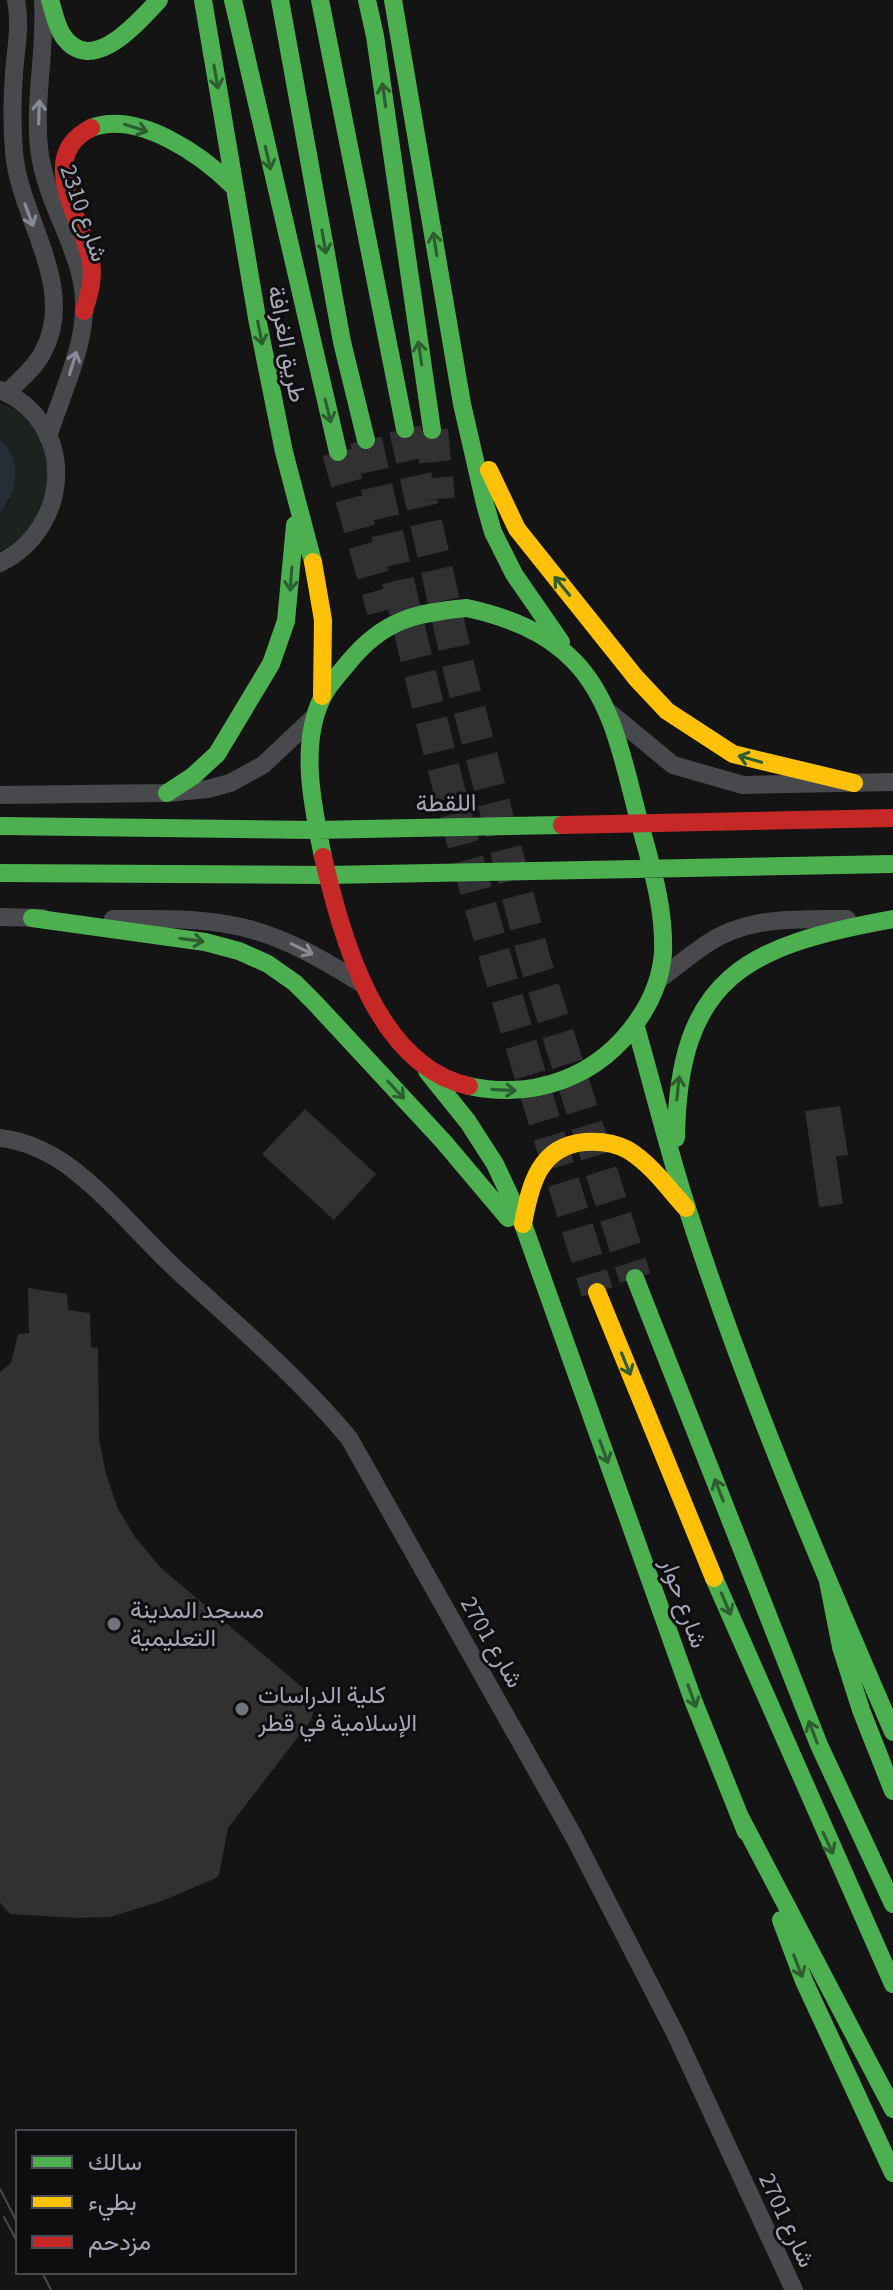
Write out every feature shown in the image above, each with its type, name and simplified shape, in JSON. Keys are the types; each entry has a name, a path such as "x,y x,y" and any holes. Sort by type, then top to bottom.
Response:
{"main road":[{"path":"50,0 59,28 68,43 91,52 113,44 159,0"},
{"name":"طريق الغرافة","path":"203,0 260,333 318,582 323,620 322,696"},
{"path":"233,0 338,452"},
{"path":"280,0 342,342 366,440"},
{"path":"320,0 405,429"},
{"path":"367,0 375,36 432,430"},
{"path":"393,0 462,404 485,504 499,544 528,596 593,685 605,708 640,823 660,906 662,943 658,980 635,1024 613,1051 584,1072 552,1086 517,1091 481,1089 447,1078 417,1060 385,1026 361,983 316,830 312,781 314,717 322,696 374,635 400,620 432,611 467,608 505,616 532,629 574,661"},
{"path":"84,311 91,289 91,266 67,196 64,175 68,153 79,135 97,125 109,123 133,127 199,156 234,187"},
{"path":"462,404 502,501 517,529 636,678 667,711 733,754 854,783"},
{"path":"167,793 193,776 217,754 271,664 283,631 291,592 297,501"},
{"name":"اللقطة","path":"0,826 316,830 893,818"},
{"path":"0,873 327,875 893,864"},
{"path":"32,918 205,942 239,951 268,964 295,983 368,1060 486,1189 530,1247"},
{"path":"677,1166 676,1116 680,1072 687,1041 701,1011 721,987 746,965 781,946 820,933 893,919"},
{"path":"635,1024 688,1211 742,1365 828,1581 893,1732"},
{"name":"شارع حوار","path":"417,1060 468,1122 495,1164 523,1224 693,1700 804,1981 893,2173"},
{"path":"523,1224 532,1181 542,1161 559,1148 582,1142 605,1142 626,1149 640,1159 688,1211"},
{"path":"635,1278 819,1745 893,1904"},
{"name":"شارع حوار","path":"597,1292 823,1833 893,1984"},
{"path":"828,1581 841,1647 861,1710 893,1791"},
{"path":"739,1815 893,2109"}],"street":[{"path":"0,563 26,547 37,534 53,504 57,470 48,437 31,411 3,391 36,364 44,352 53,315 48,269 16,171 13,97 20,26 16,0"},
{"name":"شارع 2310","path":"43,0 39,147 46,189 80,274 84,311 73,367 48,437"},
{"path":"605,708 673,765 743,785 893,782"},
{"path":"0,795 167,793 208,789 230,783 263,765 314,717"},
{"path":"0,917 189,922 248,928 298,947 361,983"},
{"path":"658,980 710,942 736,929 768,921 893,919"},
{"name":"شارع 2701","path":"0,1138 43,1150 67,1165 256,1341 322,1406 349,1438 573,1835 675,2033 794,2290"}],"shaded area":[{"path":"0,403 22,415 37,432 46,453 48,475 45,498 36,519 21,537 0,551 0,513 10,501 5,445 0,440"},
{"path":"0,440 12,457 15,476 11,495 0,513"}],"building":[{"path":"840,1106 848,1155 836,1156 843,1204 819,1207 805,1111"},
{"path":"305,1109 376,1174 334,1220 262,1154"},
{"name":"مسجد المدينة التعليمية","path":"28,1288 67,1294 68,1310 90,1313 91,1347 98,1348 99,1439 106,1474 118,1509 135,1537 162,1569 303,1688 312,1699 314,1709 311,1720 228,1828 219,1875 162,1901 110,1917 10,1914 0,1903 0,1372 11,1363 18,1334 29,1333"}],"tunnel":[{"path":"405,429 459,669 534,958 635,1278"},
{"path":"432,430 439,499"},
{"path":"366,440 412,641 481,908 597,1292"},
{"path":"338,452 383,611"}],"tram line":[{"path":"0,2189 16,2220"},
{"path":"4,2217 16,2239"},
{"path":"43,2274 51,2290"}],"traffic: fast":[{"path":"50,0 63,36 75,47 87,51 114,42 159,0"},
{"path":"203,0 257,318 284,452 313,562"},
{"path":"233,0 338,452"},
{"path":"280,0 342,342 366,440"},
{"path":"320,0 405,429"},
{"path":"367,0 375,36 432,430"},
{"path":"393,0 462,404 485,504 493,532 514,574 561,642"},
{"path":"91,128 109,124 148,130 187,150 234,187"},
{"path":"167,793 193,776 217,754 271,664 286,621 295,525"},
{"path":"467,608 511,621 551,641 574,661 597,692 620,747 650,860 663,934 662,962 648,1005 622,1040 604,1056 585,1070 541,1086 518,1090 469,1086"},
{"path":"323,857 312,797 310,756 315,717 324,693 361,648 387,628 415,616 467,608"},
{"path":"0,826 316,830 562,825"},
{"path":"0,873 327,875 893,864"},
{"path":"32,918 205,942 239,951 268,964 295,983 315,1003 443,1141 508,1218"},
{"path":"676,1138 680,1083 690,1039 707,1004 731,978 761,957 798,941 893,919"},
{"path":"635,1024 681,1188 758,1409 893,1732"},
{"path":"427,1071 468,1122 495,1164 523,1224 693,1700 746,1832"},
{"path":"635,1278 819,1745 893,1904"},
{"path":"714,1578 893,1984"},
{"path":"828,1581 841,1647 861,1710 893,1791"},
{"path":"739,1815 893,2109"},
{"path":"781,1920 804,1981 893,2173"}],"traffic: slow":[{"path":"489,470 517,529 636,678 667,711 733,754 854,783"},
{"path":"313,562 323,620 322,696"},
{"path":"523,1224 529,1195 547,1159 569,1145 585,1142 607,1143 628,1150 652,1169 686,1208"},
{"path":"597,1292 714,1578"}],"traffic: jam":[{"path":"84,311 92,268 64,172 66,155 74,140 91,128"},
{"path":"562,825 893,818"},
{"path":"323,857 353,959 387,1025 409,1052 437,1073 469,1086"}],"place":[{"name":"مسجد المدينة التعليمية","path":"114,1624"},
{"name":"كلية الدراسات الإسلامية في قطر","path":"242,1709"}]}
